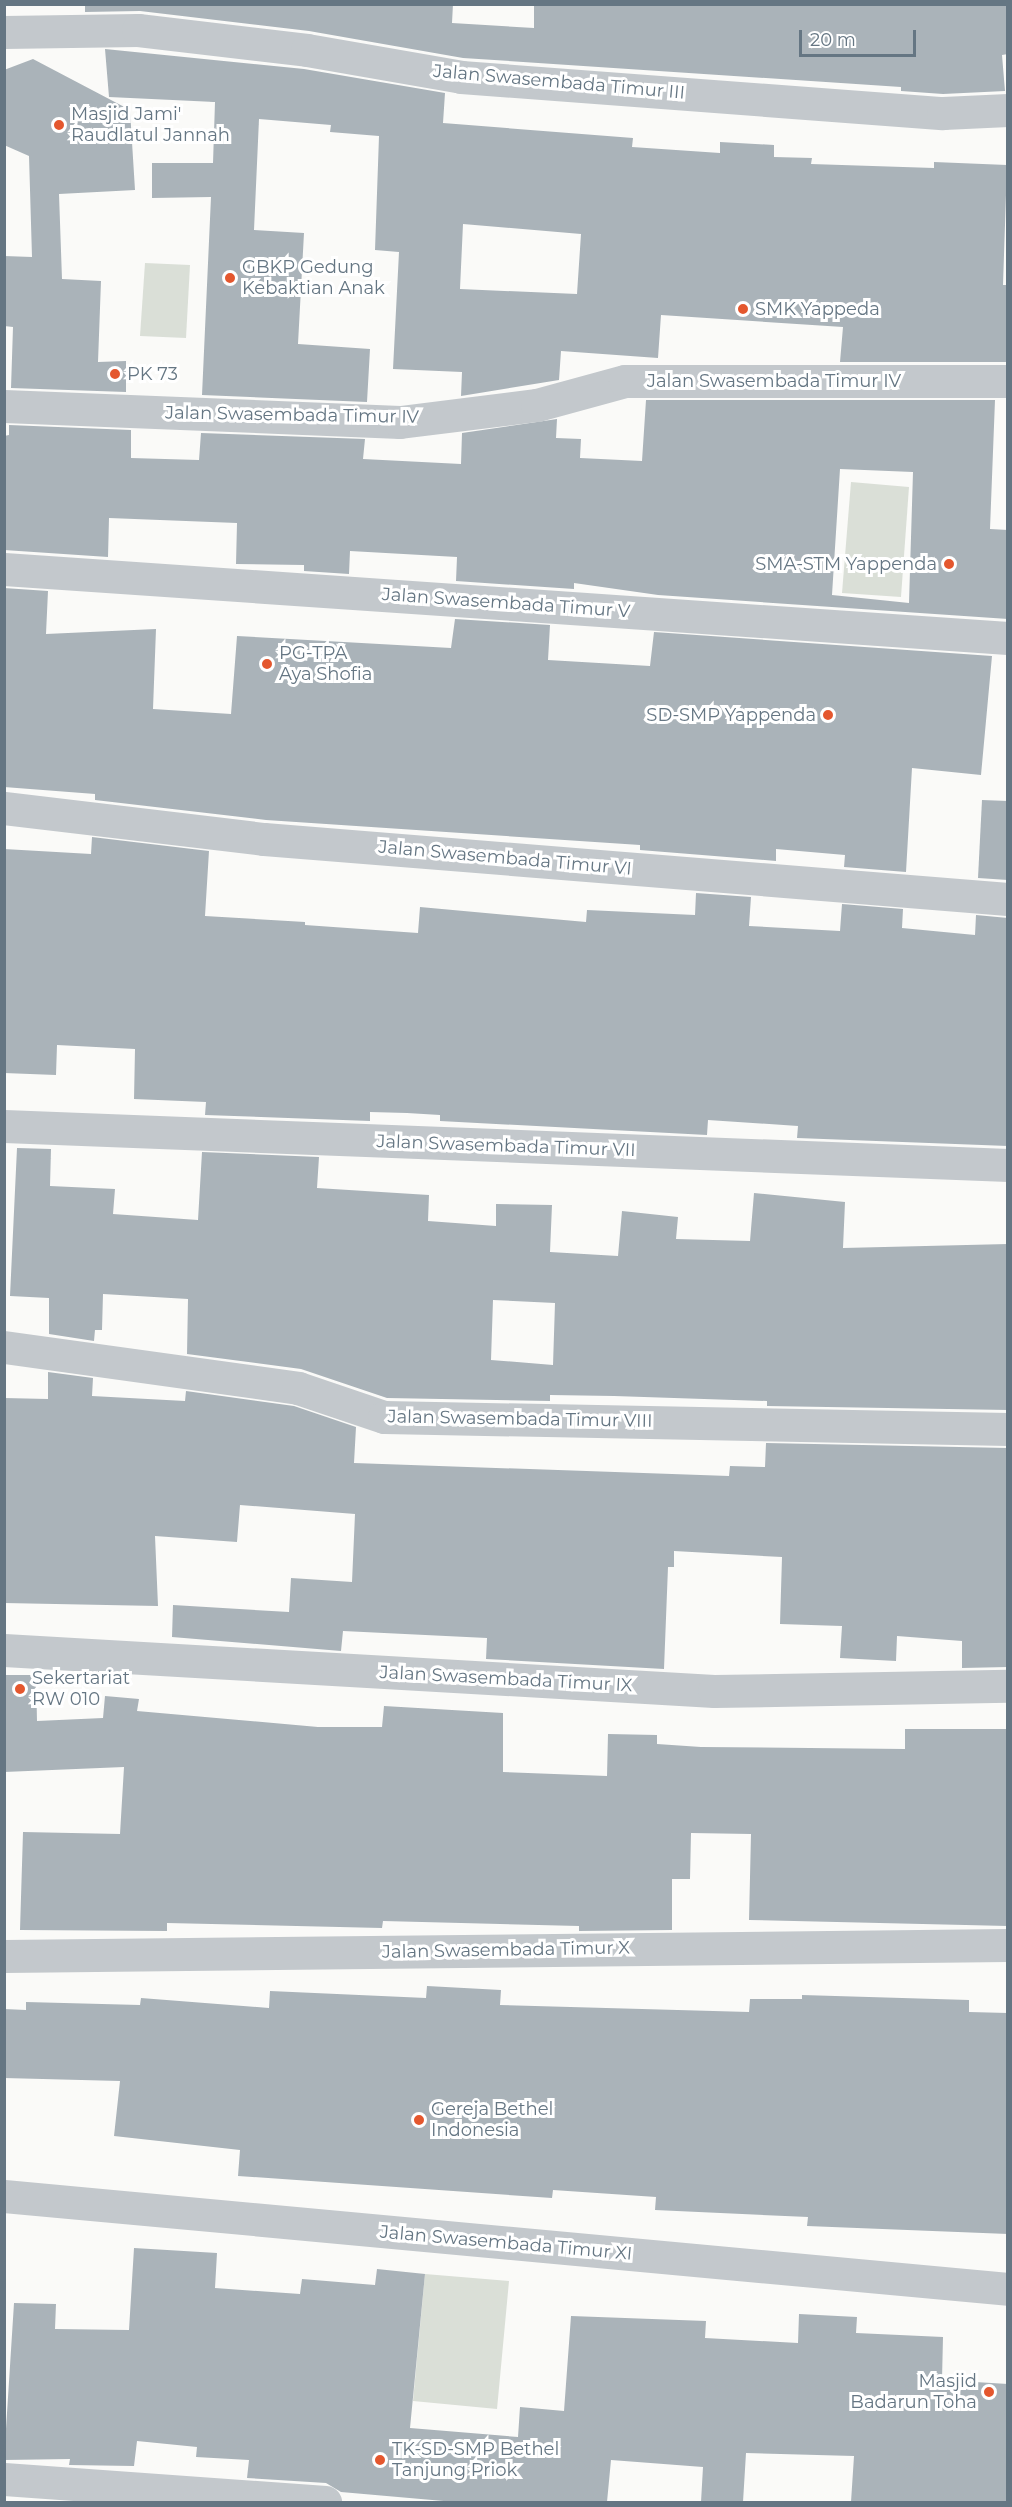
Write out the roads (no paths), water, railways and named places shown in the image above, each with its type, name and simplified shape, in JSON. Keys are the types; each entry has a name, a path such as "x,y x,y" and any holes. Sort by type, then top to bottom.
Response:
{"street":[{"name":"Jalan Swasembada Timur III","path":"4,32 138,30 308,50 461,77 943,113 1008,110"},
{"name":"Jalan Swasembada Timur IV","path":"4,406 400,422 537,405 625,381 1008,381"},
{"name":"Jalan Swasembada Timur V","path":"4,569 1008,638"},
{"name":"Jalan Swasembada Timur VI","path":"4,808 264,839 1008,899"},
{"name":"Jalan Swasembada Timur VII","path":"4,1126 1008,1165"},
{"name":"Jalan Swasembada Timur VIII","path":"4,1347 298,1388 384,1417 1008,1429"},
{"name":"Jalan Swasembada Timur IX","path":"4,1650 714,1691 1008,1686"},
{"name":"Jalan Swasembada Timur X","path":"4,1956 1008,1945"},
{"name":"Jalan Swasembada Timur XI","path":"4,2196 1008,2289"},
{"path":"4,2479 326,2502"}],"place":[{"name":"Masjid Jami' Raudlatul Jannah","path":"59,125"},
{"name":"GBKP Gedung Kebaktian Anak","path":"230,278"},
{"name":"SMK Yappeda","path":"743,309"},
{"name":"PK 73","path":"115,374"},
{"name":"SMA-STM Yappenda","path":"949,564"},
{"name":"PG-TPA Aya Shofia","path":"267,664"},
{"name":"SD-SMP Yappenda","path":"828,715"},
{"name":"Sekertariat RW 010","path":"20,1689"},
{"name":"Gereja Bethel Indonesia","path":"419,2120"},
{"name":"Masjid Badarun Toha","path":"989,2392"},
{"name":"TK-SD-SMP Bethel Tanjung Priok","path":"380,2460"}]}
